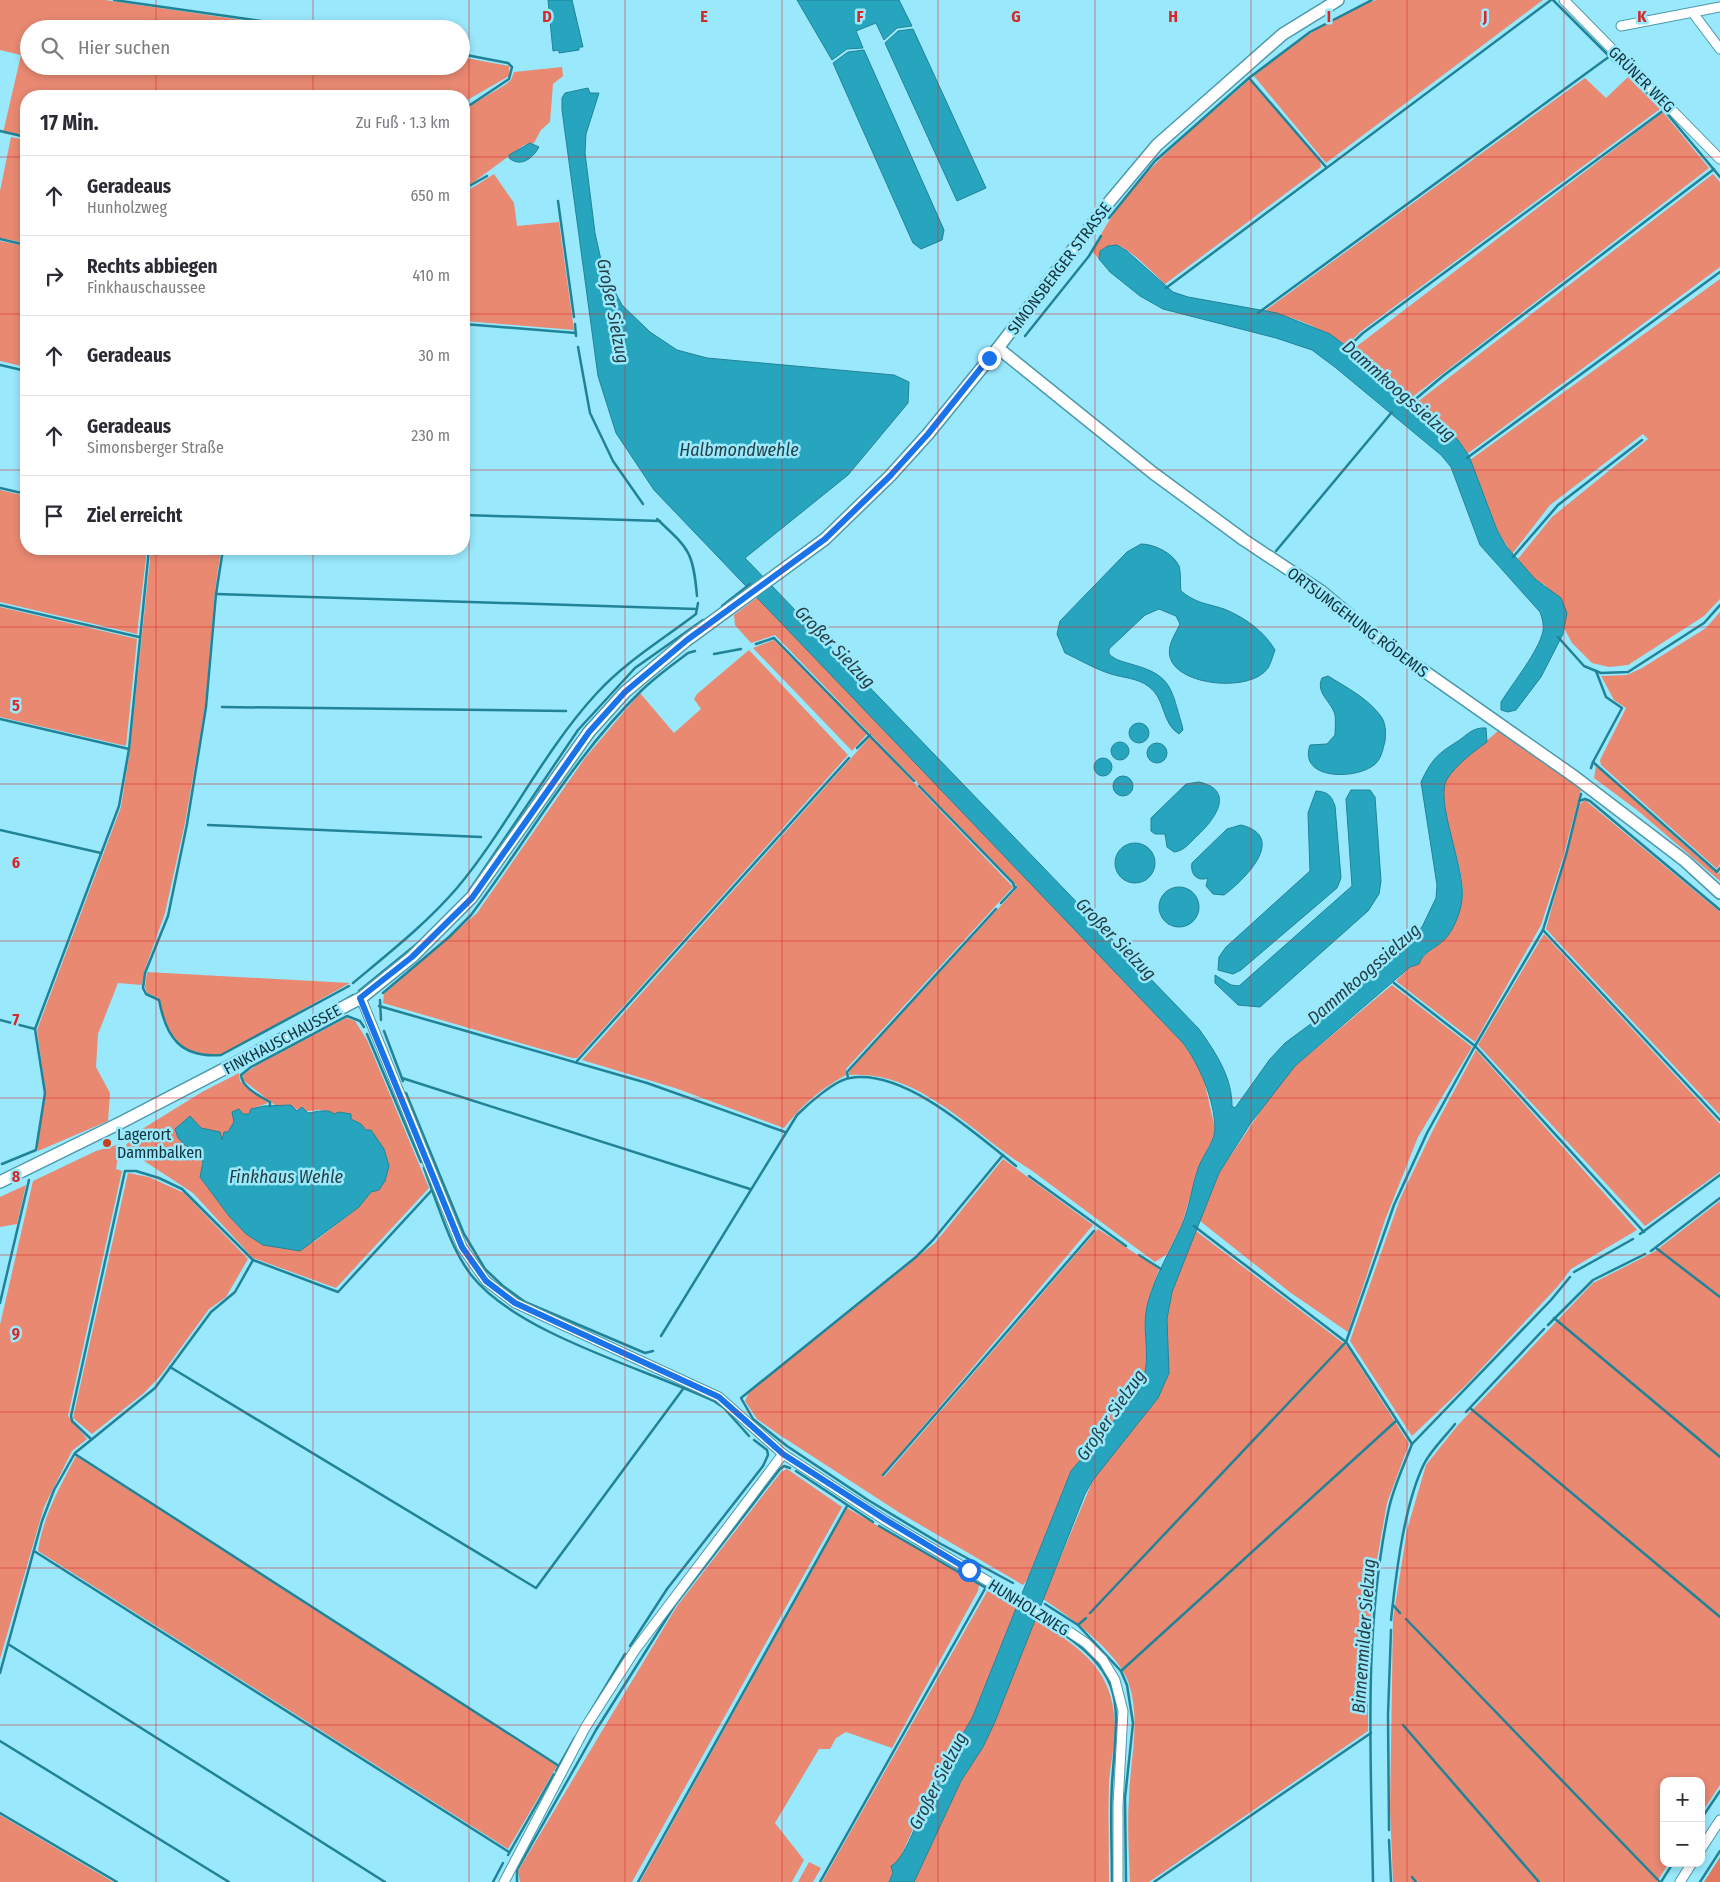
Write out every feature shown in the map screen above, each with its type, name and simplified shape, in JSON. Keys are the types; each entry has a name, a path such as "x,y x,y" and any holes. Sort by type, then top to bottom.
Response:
{"main road":[{"name":"SIMONSBERGER STRASSE","path":"745,600 825,539 890,476 998,348 1110,201 1157,145 1283,34 1338,0"},
{"name":"ORTSUMGEHUNG RÖDEMIS","path":"998,348 1153,473 1244,540 1321,591 1384,644 1575,777 1684,861 1720,893"},
{"name":"FINKHAUSCHAUSSEE","path":"0,1182 120,1123 360,998 412,957 472,898 589,732 625,692 687,640 745,600"}],"street":[{"name":"GRÜNER WEG","path":"1564,0 1720,159"},
{"path":"1621,26 1720,7"},
{"path":"1693,13 1720,49"},
{"name":"HUNHOLZWEG","path":"360,998 462,1247 486,1281 515,1303 719,1397 783,1454 886,1520 1040,1612 1086,1643 1103,1660 1115,1680 1123,1712 1118,1805 1118,1882"},
{"path":"504,1882 585,1728 630,1658 690,1574 783,1454"},
{"path":"1705,1843 1720,1820"},
{"path":"1680,1882 1689,1867"}],"shaded area":[{"path":"0,0 105,0 243,20 20,20 20,55 0,50"},
{"path":"1376,0 1543,0 1326,163 1254,76 1327,23"},
{"path":"20,59 20,75 470,75 470,59 509,66 509,76 470,99 470,90 20,90 20,137 3,133"},
{"path":"562,67 563,76 553,84 550,122 541,130 534,143 524,145 470,184 470,105 505,85 511,80 514,72"},
{"path":"1628,77 1660,109 1360,332 1346,346 1307,323 1263,312 1585,78 1606,98"},
{"path":"1249,80 1320,161 1321,167 1165,284 1133,255 1120,246 1109,246 1100,251 1099,259 1092,251 1103,230 1125,198 1176,144"},
{"path":"1663,112 1709,168 1411,398 1352,350"},
{"path":"11,137 20,139 20,242 0,238 0,191"},
{"path":"494,174 514,203 517,226 559,222 574,330 470,321 470,188"},
{"path":"1713,174 1720,182 1720,267 1467,454 1458,440 1416,403"},
{"path":"0,241 20,245 20,366 0,361"},
{"path":"1720,279 1720,599 1704,616 1628,665 1609,667 1592,663 1572,643 1564,628 1567,613 1545,585 1535,579 1517,560 1552,517 1648,439 1643,434 1550,505 1512,554 1497,530 1470,460"},
{"path":"0,490 20,495 20,555 146,555 137,634 0,602"},
{"path":"150,555 220,555 215,591 205,707 185,823 165,913 144,972 142,985 118,983 98,1034 96,1067 110,1093 108,1121 38,1151 37,1136 46,1094 37,1030 121,807 130,750"},
{"path":"758,597 1163,1021 1182,1042 1202,1072 1215,1128 1213,1138 1199,1167 1182,1224 1167,1254 1155,1262 946,1108 924,1094 900,1083 875,1076 849,1075 849,1071 1018,887 775,635 751,643 735,625 734,615"},
{"path":"0,607 137,639 126,746 0,717"},
{"path":"1720,612 1720,864 1717,869 1601,765 1600,760 1626,708 1614,700 1601,676 1627,675 1642,668 1706,628"},
{"path":"774,640 867,734 852,751 753,648"},
{"path":"749,650 848,755 577,1058 383,1003 384,994 477,913 585,758 640,693 674,733 701,709 694,699 697,694"},
{"path":"1501,728 1582,786 1562,861 1541,925 1475,1042 1396,981 1410,967 1419,964 1426,954 1443,941 1456,922 1462,900 1463,886 1447,822 1443,792 1446,780 1456,766"},
{"path":"870,737 1013,887 846,1069 846,1075 812,1098 784,1128 675,1088 582,1060"},
{"path":"1596,766 1706,864 1718,874 1720,872 1720,881 1637,810 1594,778"},
{"path":"1585,800 1720,912 1720,1115 1546,929 1580,804"},
{"path":"1544,934 1720,1124 1720,1172 1645,1226 1478,1045"},
{"path":"147,972 350,983 221,1055 195,1052 177,1041 166,1023 159,998 147,993 145,987"},
{"path":"1392,985 1472,1047 1418,1137 1385,1220 1348,1332 1291,1293 1200,1221 1219,1173 1278,1085 1295,1066"},
{"path":"346,1018 355,1021 367,1040 429,1188 336,1288 253,1258 193,1193 132,1153 126,1145 139,1131 202,1092 239,1073 240,1081 268,1103 251,1109 249,1114 243,1114 228,1132 224,1132 222,1140 210,1130 201,1129 190,1116 175,1129 178,1138 203,1162 200,1177 229,1216 246,1234 263,1245 314,1242 359,1207 371,1192 379,1190 385,1181 389,1166 384,1149 376,1141 374,1135 351,1119 351,1114 339,1112 334,1114 320,1110 301,1111 291,1105 276,1106 243,1080 243,1075 257,1065"},
{"path":"1476,1050 1637,1230 1571,1269 1558,1286 1466,1385 1412,1436 1350,1341 1400,1199 1433,1130"},
{"path":"120,1144 116,1169 122,1171 68,1416 87,1439 72,1451 44,1507 0,1659 0,1325 33,1181 96,1151"},
{"path":"1003,1159 1093,1225 882,1475 884,1477 1098,1229 1159,1269 1145,1318 1147,1357 1142,1384 1137,1394 1071,1471 1027,1580 1023,1585 900,1513 778,1434 757,1419 745,1401 749,1392 935,1243"},
{"path":"128,1173 149,1177 184,1193 248,1259 226,1297 209,1309 161,1375 144,1393 92,1434 73,1418"},
{"path":"26,1185 17,1224 0,1227 0,1197"},
{"path":"1720,1201 1720,1785 1705,1808 1705,1777 1660,1777 1660,1867 1666,1867 1657,1882 1393,1882 1390,1809 1393,1619 1407,1530 1426,1465 1458,1425 1593,1283 1654,1252"},
{"path":"1196,1231 1347,1346 1409,1444 1387,1503 1374,1577 1368,1652 1368,1731 1149,1882 1130,1882 1128,1808 1135,1726 1129,1684 1124,1672 1115,1660 1092,1636 1043,1599 1093,1480 1158,1398 1169,1373 1167,1319 1172,1292"},
{"path":"76,1456 557,1766 508,1849 38,1551 48,1514"},
{"path":"787,1469 842,1507 632,1882 520,1882 518,1871 677,1606 781,1472"},
{"path":"847,1508 979,1585 978,1591 892,1748 846,1732 836,1738 830,1749 819,1749 775,1823 804,1860 792,1882 640,1882"},
{"path":"988,1590 1017,1607 973,1716 945,1770 934,1783 889,1882 822,1882"},
{"path":"1035,1619 1082,1652 1103,1677 1110,1693 1114,1711 1115,1733 1109,1783 1109,1882 914,1882 961,1781 983,1747 994,1724"},
{"path":"0,1815 113,1882 0,1882"},
{"path":"1720,1857 1720,1882 1704,1882"},
{"path":"809,1862 821,1868 813,1882 798,1882"}],"water":[{"path":"548,0 572,0 583,47 579,47 579,50 559,53 559,50 553,51"},
{"path":"797,0 899,0 912,26 897,28 884,40 876,23 856,31 863,48 847,49 832,60"},
{"path":"913,29 986,188 957,201 885,43 898,31"},
{"path":"864,50 944,230 942,240 921,249 913,243 833,63 848,52"},
{"path":"588,88 590,93 599,93 586,134 585,153 595,233 603,269 622,305 650,332 677,350 707,358 894,375 909,382 908,403 848,475 745,558 1199,1029 1222,1066 1229,1085 1232,1106 1235,1108 1270,1059 1285,1043 1312,1023 1422,927 1436,898 1437,885 1421,782 1431,764 1443,751 1473,730 1486,728 1487,742 1455,768 1447,779 1444,789 1444,802 1462,886 1461,904 1453,927 1443,941 1423,956 1419,964 1410,967 1295,1066 1250,1124 1219,1173 1172,1292 1167,1319 1169,1373 1158,1398 1093,1480 1085,1494 994,1724 983,1747 961,1781 914,1882 889,1882 893,1873 891,1866 903,1852 934,1784 973,1716 1071,1471 1137,1394 1143,1381 1146,1358 1145,1325 1148,1302 1159,1272 1185,1218 1199,1166 1215,1133 1214,1117 1205,1083 1183,1043 654,490 616,433 598,376 562,110 562,98 565,93"},
{"path":"530,143 539,147 530,158 518,162 509,158 509,155"},
{"name":"Dammkoogssielzug","path":"1117,245 1127,251 1173,292 1188,297 1277,313 1330,334 1370,364 1458,440 1469,456 1497,530 1506,546 1535,579 1561,598 1567,613 1563,634 1541,677 1516,710 1508,712 1501,710 1501,702 1525,667 1540,639 1543,623 1540,612 1480,545 1451,467 1441,455 1312,350 1276,338 1163,309 1140,296 1110,272 1099,259 1100,251 1108,246"},
{"path":"1141,544 1163,550 1176,561 1180,569 1181,591 1197,601 1224,609 1246,620 1265,637 1275,650 1268,668 1259,676 1246,681 1231,683 1215,683 1200,680 1176,667 1170,657 1171,644 1180,624 1176,616 1159,609 1145,615 1109,649 1109,654 1118,660 1147,669 1163,680 1172,694 1182,725 1183,730 1179,734 1169,724 1158,697 1148,686 1135,680 1105,672 1065,653 1057,634 1060,621 1127,552"},
{"path":"1328,676 1363,698 1375,709 1383,721 1385,741 1381,754 1374,765 1365,770 1354,773 1330,774 1320,771 1312,765 1309,757 1310,745 1327,744 1335,735 1335,715 1322,693 1320,683 1322,678"},
{"path":"1139,723 1146,726 1149,733 1146,740 1139,743 1132,740 1129,733 1132,726"},
{"path":"1116,742 1124,742 1129,747 1127,758 1116,760 1111,755 1111,747"},
{"path":"1157,743 1164,746 1167,753 1164,760 1157,763 1150,760 1147,753 1150,746"},
{"path":"1099,758 1107,758 1112,763 1110,774 1099,776 1094,771 1094,763"},
{"path":"1123,776 1130,779 1133,786 1130,793 1123,796 1116,793 1113,786 1116,779"},
{"path":"1199,782 1217,791 1219,805 1216,813 1205,828 1185,848 1174,852 1167,847 1165,834 1155,834 1151,831 1151,818 1186,784"},
{"path":"1351,790 1370,790 1375,797 1381,881 1379,894 1368,911 1260,1007 1238,1005 1215,983 1215,975 1231,985 1239,986 1352,886 1346,799"},
{"path":"1316,791 1328,795 1335,806 1341,878 1337,888 1241,970 1233,974 1218,970 1219,957 1226,947 1310,871 1308,813"},
{"path":"1241,825 1255,831 1261,839 1262,849 1258,859 1241,880 1224,895 1213,894 1206,886 1208,878 1201,879 1193,874 1192,863 1227,829"},
{"path":"1139,843 1146,846 1152,852 1155,863 1154,871 1146,880 1139,883 1131,883 1124,880 1116,871 1115,859 1118,852 1127,844"},
{"path":"1183,887 1190,890 1196,896 1199,907 1198,915 1190,924 1183,927 1175,927 1168,924 1160,915 1159,903 1162,896 1171,888"},
{"name":"Finkhaus Wehle","path":"291,1105 297,1111 302,1107 308,1113 326,1111 334,1114 339,1112 351,1114 351,1119 361,1124 366,1130 371,1130 384,1149 389,1166 385,1181 379,1190 371,1192 359,1207 300,1251 263,1245 246,1234 229,1216 200,1177 203,1162 178,1138 175,1129 190,1116 201,1128 220,1132 222,1140 224,1132 228,1132 234,1122 232,1112 239,1109 243,1114 249,1114 251,1109 264,1106"}],"waterway":[{"path":"114,0 254,20"},
{"path":"1109,218 1155,161 1249,78 1310,32 1372,0"},
{"path":"1166,288 1551,0"},
{"path":"1553,0 1616,63"},
{"path":"470,56 508,63 512,67 509,79 470,105"},
{"path":"1258,313 1610,56"},
{"path":"1624,70 1664,110 1720,177"},
{"path":"1249,78 1326,167"},
{"name":"Dammkoogssielzug","path":"1346,349 1363,333 1664,110"},
{"path":"0,131 20,136"},
{"name":"Dammkoogssielzug","path":"1412,402 1443,376 1714,169"},
{"path":"470,186 487,176"},
{"path":"558,201 574,317"},
{"path":"1025,336 1089,256 1101,236"},
{"path":"0,239 20,244"},
{"path":"1467,458 1720,272"},
{"path":"470,324 576,333"},
{"path":"575,324 576,336"},
{"path":"578,347 590,413 613,461 643,504"},
{"path":"0,365 20,370"},
{"path":"1276,551 1392,412"},
{"path":"1513,557 1558,505 1642,440"},
{"path":"0,488 20,493"},
{"path":"470,515 660,521"},
{"path":"657,519 676,537 688,552 694,569 697,596"},
{"path":"2,1164 36,1150 45,1093 35,1029 119,806 129,749 148,555"},
{"path":"222,555 216,594 206,707 187,824 168,916 145,973 143,988 146,994 159,1000 166,1025 177,1042 185,1049 195,1053 221,1055 349,986"},
{"path":"722,606 750,584"},
{"path":"216,594 697,609"},
{"path":"353,983 420,926 457,888 493,840 559,741 596,694 631,661 696,614 698,603"},
{"path":"0,605 139,637"},
{"path":"1558,637 1584,666 1601,673 1628,672 1704,623 1720,605"},
{"path":"469,891 578,730 635,668 703,620"},
{"path":"774,638 914,781"},
{"path":"756,644 774,638"},
{"path":"714,654 741,649"},
{"path":"383,993 449,937 471,915 573,771 617,716 658,676 688,653 695,651"},
{"path":"1596,671 1606,697 1622,708 1593,762 1717,872 1720,868"},
{"path":"222,707 566,711"},
{"path":"0,719 129,749"},
{"path":"857,748 870,735"},
{"path":"577,1061 849,758"},
{"path":"1591,768 1593,762"},
{"path":"919,786 1013,883 1015,888"},
{"path":"1394,983 1475,1046 1543,930 1566,855 1581,794"},
{"path":"1579,801 1585,799 1590,801 1720,910"},
{"path":"208,825 481,837"},
{"path":"0,830 101,853"},
{"path":"1001,903 1016,887"},
{"path":"848,1078 847,1072 996,909"},
{"path":"1543,930 1720,1120"},
{"path":"359,991 418,943"},
{"path":"343,1001 353,995"},
{"path":"380,1000 381,1020"},
{"path":"379,1006 647,1083 785,1132"},
{"path":"270,1106 270,1102 248,1088 241,1075 251,1067 347,1016 360,1021 364,1027"},
{"path":"0,1020 35,1029"},
{"path":"384,1031 403,1081"},
{"path":"367,1034 421,1162"},
{"path":"1090,1613 1346,1342 1394,1205 1427,1133 1475,1046 1644,1232"},
{"path":"402,1078 750,1189"},
{"path":"661,1336 797,1115 822,1093 837,1083 850,1078 871,1078 893,1083 916,1093 961,1122 1016,1166"},
{"path":"406,1093 464,1234 485,1269 503,1286 525,1302 645,1353 653,1351"},
{"path":"1003,1155 933,1240 916,1257 741,1398 753,1419 787,1446 868,1500 941,1544 1013,1583"},
{"path":"0,1673 42,1521 54,1490 75,1453 155,1388 211,1312 235,1292 253,1260 338,1292 432,1190 424,1168"},
{"path":"91,1439 72,1421 71,1416 125,1171 136,1171 159,1178 182,1189 253,1260"},
{"path":"1640,1234 1720,1175"},
{"path":"1029,1176 1126,1246"},
{"path":"0,1303 29,1180"},
{"path":"432,1190 459,1257 472,1276 493,1297 520,1316 551,1333 714,1401 724,1408 749,1436"},
{"path":"1651,1251 1720,1198"},
{"name":"Binnenmilder Sielzug","path":"1194,1226 1346,1342 1412,1444 1396,1484 1389,1508 1375,1601 1370,1694 1373,1882"},
{"path":"883,1475 1094,1231"},
{"path":"1574,1272 1633,1239"},
{"path":"1656,1248 1720,1297"},
{"path":"1548,1325 1593,1280 1645,1254"},
{"path":"1139,1255 1161,1269"},
{"path":"1412,1444 1551,1300 1570,1277"},
{"path":"1554,1318 1720,1457"},
{"path":"1466,1412 1544,1329"},
{"path":"170,1367 536,1588 683,1389"},
{"path":"1470,1408 1720,1617"},
{"path":"1121,1671 1396,1421"},
{"path":"1391,1620 1395,1582 1411,1499 1424,1464 1455,1424"},
{"path":"630,1646 667,1589 763,1466 768,1455 767,1450 754,1440"},
{"path":"75,1454 559,1766"},
{"path":"517,1882 517,1870 596,1730 675,1605 780,1469 784,1466 790,1468"},
{"path":"796,1471 873,1522"},
{"path":"638,1882 847,1506"},
{"path":"879,1526 993,1592"},
{"path":"34,1551 509,1852"},
{"path":"820,1882 986,1587"},
{"path":"999,1595 1019,1607"},
{"path":"1045,1604 1078,1625 1121,1671 1127,1685 1133,1723 1125,1798 1126,1882"},
{"path":"1393,1605 1400,1613"},
{"path":"1035,1616 1043,1622"},
{"path":"1078,1625 1086,1618"},
{"path":"1406,1619 1660,1882"},
{"path":"1050,1625 1093,1659 1105,1675 1112,1692 1116,1710 1111,1795 1112,1882"},
{"path":"1389,1830 1388,1715 1391,1630"},
{"path":"8,1644 385,1882"},
{"path":"586,1719 625,1654"},
{"path":"1403,1725 1539,1882"},
{"path":"1154,1882 1371,1733"},
{"path":"556,1771 575,1737"},
{"path":"0,1741 229,1882"},
{"path":"508,1855 554,1774"},
{"path":"1705,1813 1720,1791"},
{"path":"0,1813 117,1882"},
{"path":"1389,1840 1391,1882"},
{"path":"1700,1882 1720,1851"},
{"path":"493,1882 503,1863"},
{"path":"1661,1882 1670,1867"},
{"path":"1412,1877 1416,1882"}],"place":[{"name":"Lagerort Dammbalken","path":"107,1143"}],"route":[{"path":"969,1570 783,1454 719,1397 515,1303 486,1281 462,1247 360,998 412,957 472,898 589,732 625,692 687,640 745,600 825,539 890,476 928,434 989,358"}],"water label":[{"name":"Großer Sielzug","path":"613,311"},
{"name":"Halbmondwehle","path":"739,450"},
{"name":"Großer Sielzug","path":"835,647"},
{"name":"Großer Sielzug","path":"1116,939"},
{"name":"Großer Sielzug","path":"1111,1415"},
{"name":"Großer Sielzug","path":"938,1781"}]}
